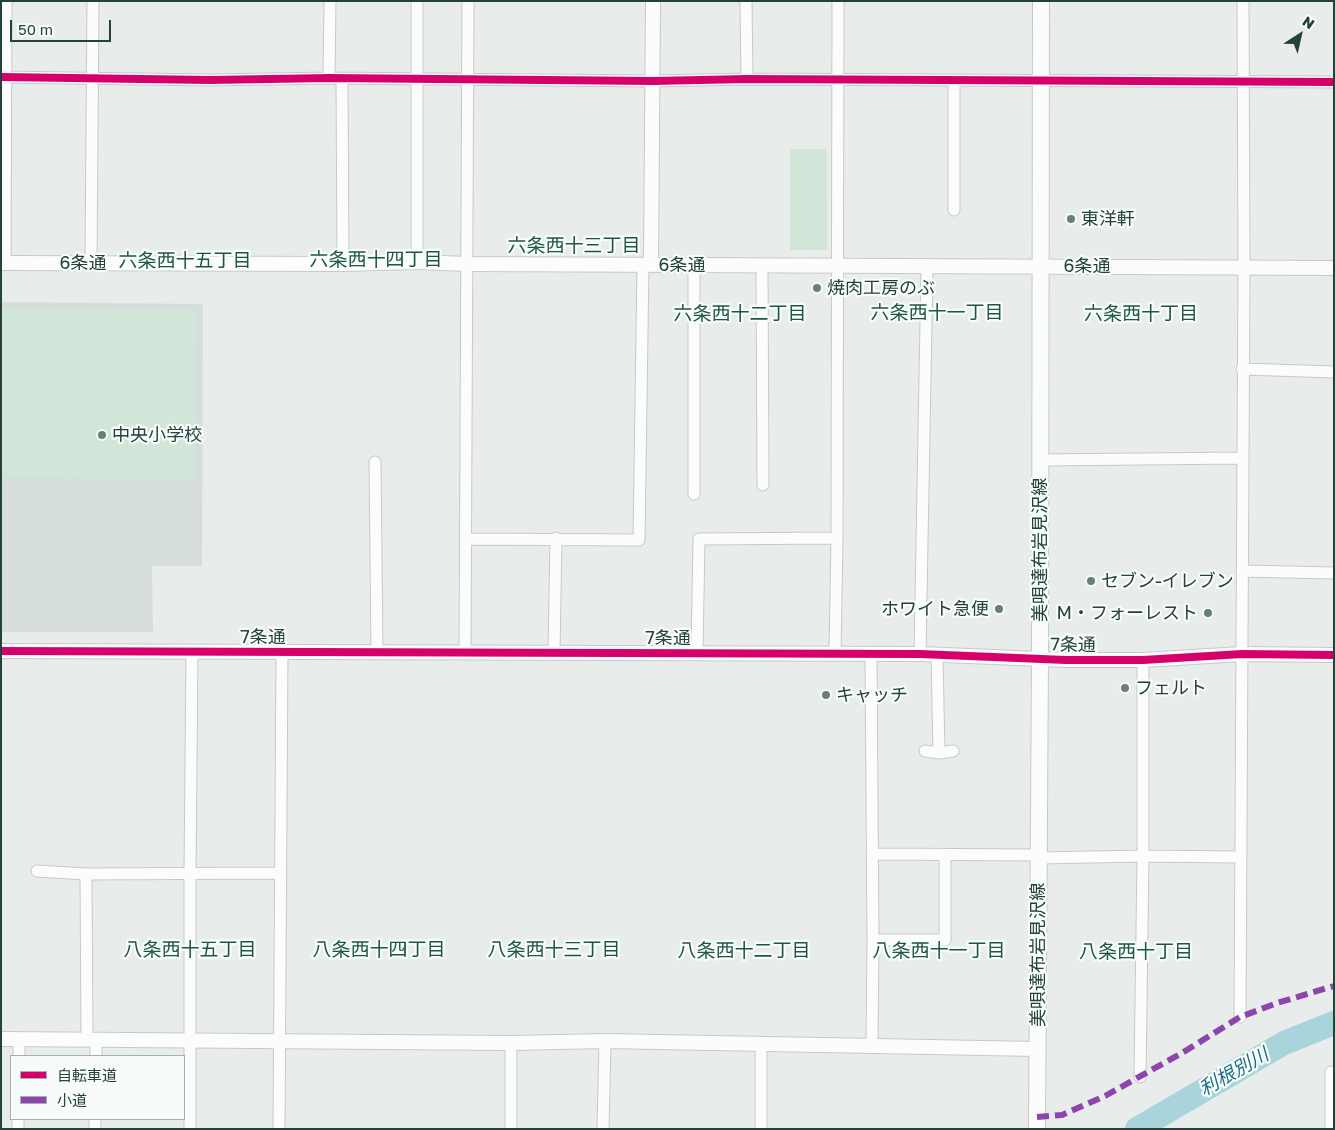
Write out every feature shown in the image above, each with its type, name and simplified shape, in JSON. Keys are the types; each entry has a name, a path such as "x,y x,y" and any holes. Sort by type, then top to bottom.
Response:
{"main road":[{"name":"美唄達布岩見沢線","path":"1037,1129 1041,1"}],"street":[{"path":"3,263 6,1"},
{"path":"91,263 93,1"},
{"path":"329,78 330,1"},
{"path":"417,1 417,262"},
{"path":"465,652 468,1"},
{"path":"466,539 556,538 640,540 653,81 653,1"},
{"path":"746,1 748,79"},
{"path":"835,654 838,1"},
{"path":"1240,1017 1244,268 1243,1"},
{"path":"4,77 210,80 417,78 653,81 748,79 1334,82"},
{"path":"342,78 343,264"},
{"path":"954,81 954,210"},
{"name":"6条通","path":"3,263 343,264 417,262 467,264 1334,268"},
{"path":"694,265 694,494"},
{"path":"762,265 763,485"},
{"path":"920,654 926,266"},
{"path":"1242,369 1334,372"},
{"path":"1040,460 1242,458"},
{"path":"375,462 377,651"},
{"path":"554,652 556,538"},
{"path":"696,653 699,539 837,538"},
{"path":"1242,571 1334,573"},
{"name":"7条通","path":"1,651 937,654 1040,659 1143,660 1242,654 1334,655"},
{"path":"190,1129 192,651"},
{"path":"279,1129 279,873 282,652"},
{"path":"871,654 872,1046"},
{"path":"937,654 939,753"},
{"path":"1140,1077 1143,660"},
{"path":"925,751 939,753 953,751"},
{"path":"872,854 1240,857"},
{"path":"873,940 945,940 945,856"},
{"path":"37,871 86,874 279,873"},
{"path":"86,874 92,1039 96,1055"},
{"path":"1,1039 604,1042 1037,1049"},
{"path":"19,1039 19,1055"},
{"path":"510,1042 511,1129"},
{"path":"603,1129 604,1042"},
{"path":"761,1044 761,1129"},
{"path":"1331,1072 1331,1129"}],"shaded area":[{"name":"中央小学校","path":"1,302 203,304 202,566 152,566 153,632 1,632"}],"green space":[{"path":"790,149 827,149 827,250 790,250"},
{"path":"1,309 196,310 195,479 1,478"}],"waterway":[{"name":"利根別川","path":"1137,1129 1284,1043 1334,1023"}],"marked path":[{"path":"1037,1117 1062,1115 1105,1096 1182,1053 1240,1017 1277,1003 1334,986"}],"cycle path":[{"path":"1,77 210,80 329,78 653,81 747,79 1334,82"},
{"path":"1,651 920,654 1066,660 1143,660 1242,654 1334,655"}],"place":[{"name":"東洋軒","path":"1071,219"},
{"name":"焼肉工房のぶ","path":"817,288"},
{"name":"中央小学校","path":"102,435"},
{"name":"セブン-イレブン","path":"1091,581"},
{"name":"ホワイト急便","path":"999,609"},
{"name":"M・フォーレスト","path":"1208,613"},
{"name":"フェルト","path":"1125,688"},
{"name":"キャッチ","path":"826,695"}],"district":[{"name":"六条西十三丁目","path":"574,246"},
{"name":"六条西十四丁目","path":"376,260"},
{"name":"六条西十五丁目","path":"185,261"},
{"name":"六条西十一丁目","path":"937,313"},
{"name":"六条西十二丁目","path":"740,314"},
{"name":"六条西十丁目","path":"1141,314"},
{"name":"八条西十五丁目","path":"190,950"},
{"name":"八条西十四丁目","path":"379,950"},
{"name":"八条西十三丁目","path":"554,950"},
{"name":"八条西十二丁目","path":"744,951"},
{"name":"八条西十一丁目","path":"939,951"},
{"name":"八条西十丁目","path":"1136,952"}]}
